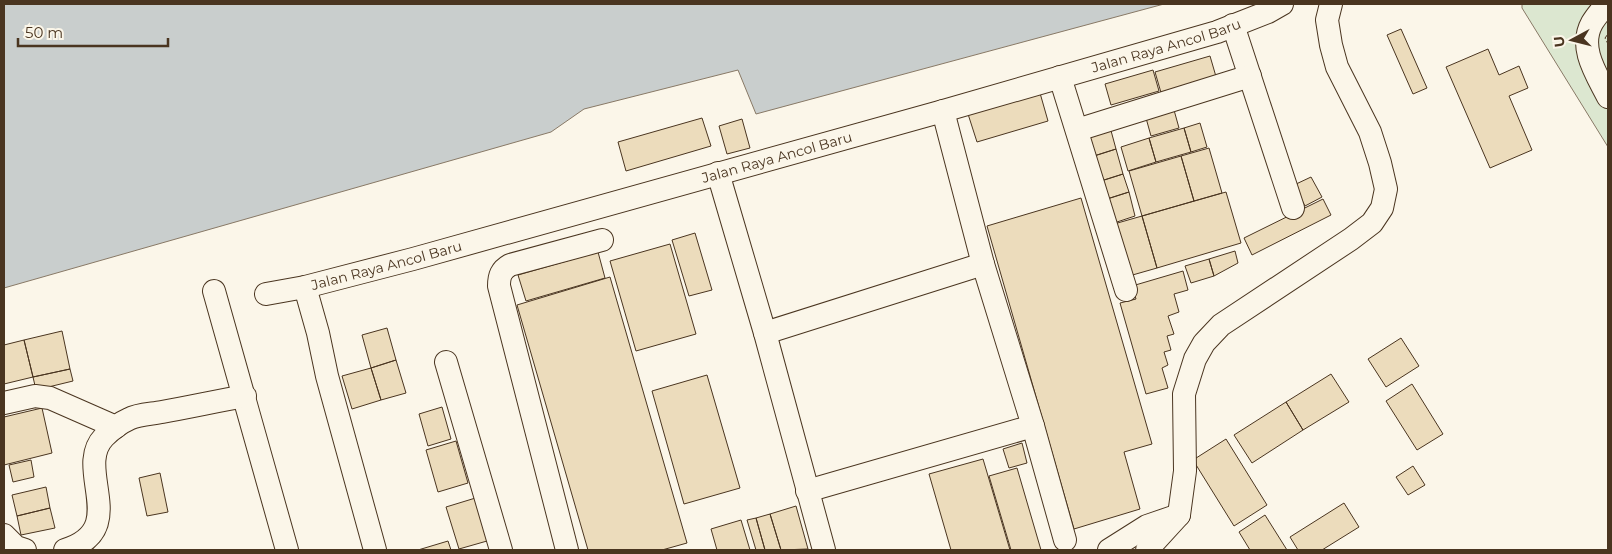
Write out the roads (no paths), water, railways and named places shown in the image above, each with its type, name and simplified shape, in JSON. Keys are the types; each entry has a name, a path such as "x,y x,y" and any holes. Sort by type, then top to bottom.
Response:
{"lane":[{"name":"Jalan Raya Ancol Baru","path":"266,294 305,287 412,259 943,111 1217,32 1268,12 1282,4"},
{"path":"1147,550 1179,515 1185,471 1184,394 1195,360 1204,343 1221,325 1351,239 1372,223 1382,208 1386,189 1380,163 1370,132 1337,67 1331,45 1328,20 1331,4"},
{"path":"1606,4 1592,23 1587,35 1587,45 1589,59 1608,97"},
{"path":"1233,25 1292,208"},
{"path":"1077,130 1250,76"},
{"path":"1060,77 1126,290"},
{"path":"943,111 983,264 1033,426 1065,540"},
{"path":"718,173 765,333 824,550"},
{"path":"567,550 499,286 499,276 510,265 602,240"},
{"path":"765,333 983,264"},
{"path":"305,287 375,550"},
{"path":"214,291 287,550"},
{"path":"446,362 500,550"},
{"path":"4,403 35,396 50,398 116,427"},
{"path":"65,550 78,546 92,534 99,516 94,457 97,445 105,436 130,418 245,396"},
{"path":"807,491 1033,426"},
{"path":"1109,550 1147,526 1179,515"},
{"path":"4,535 16,547 25,550"}]}
